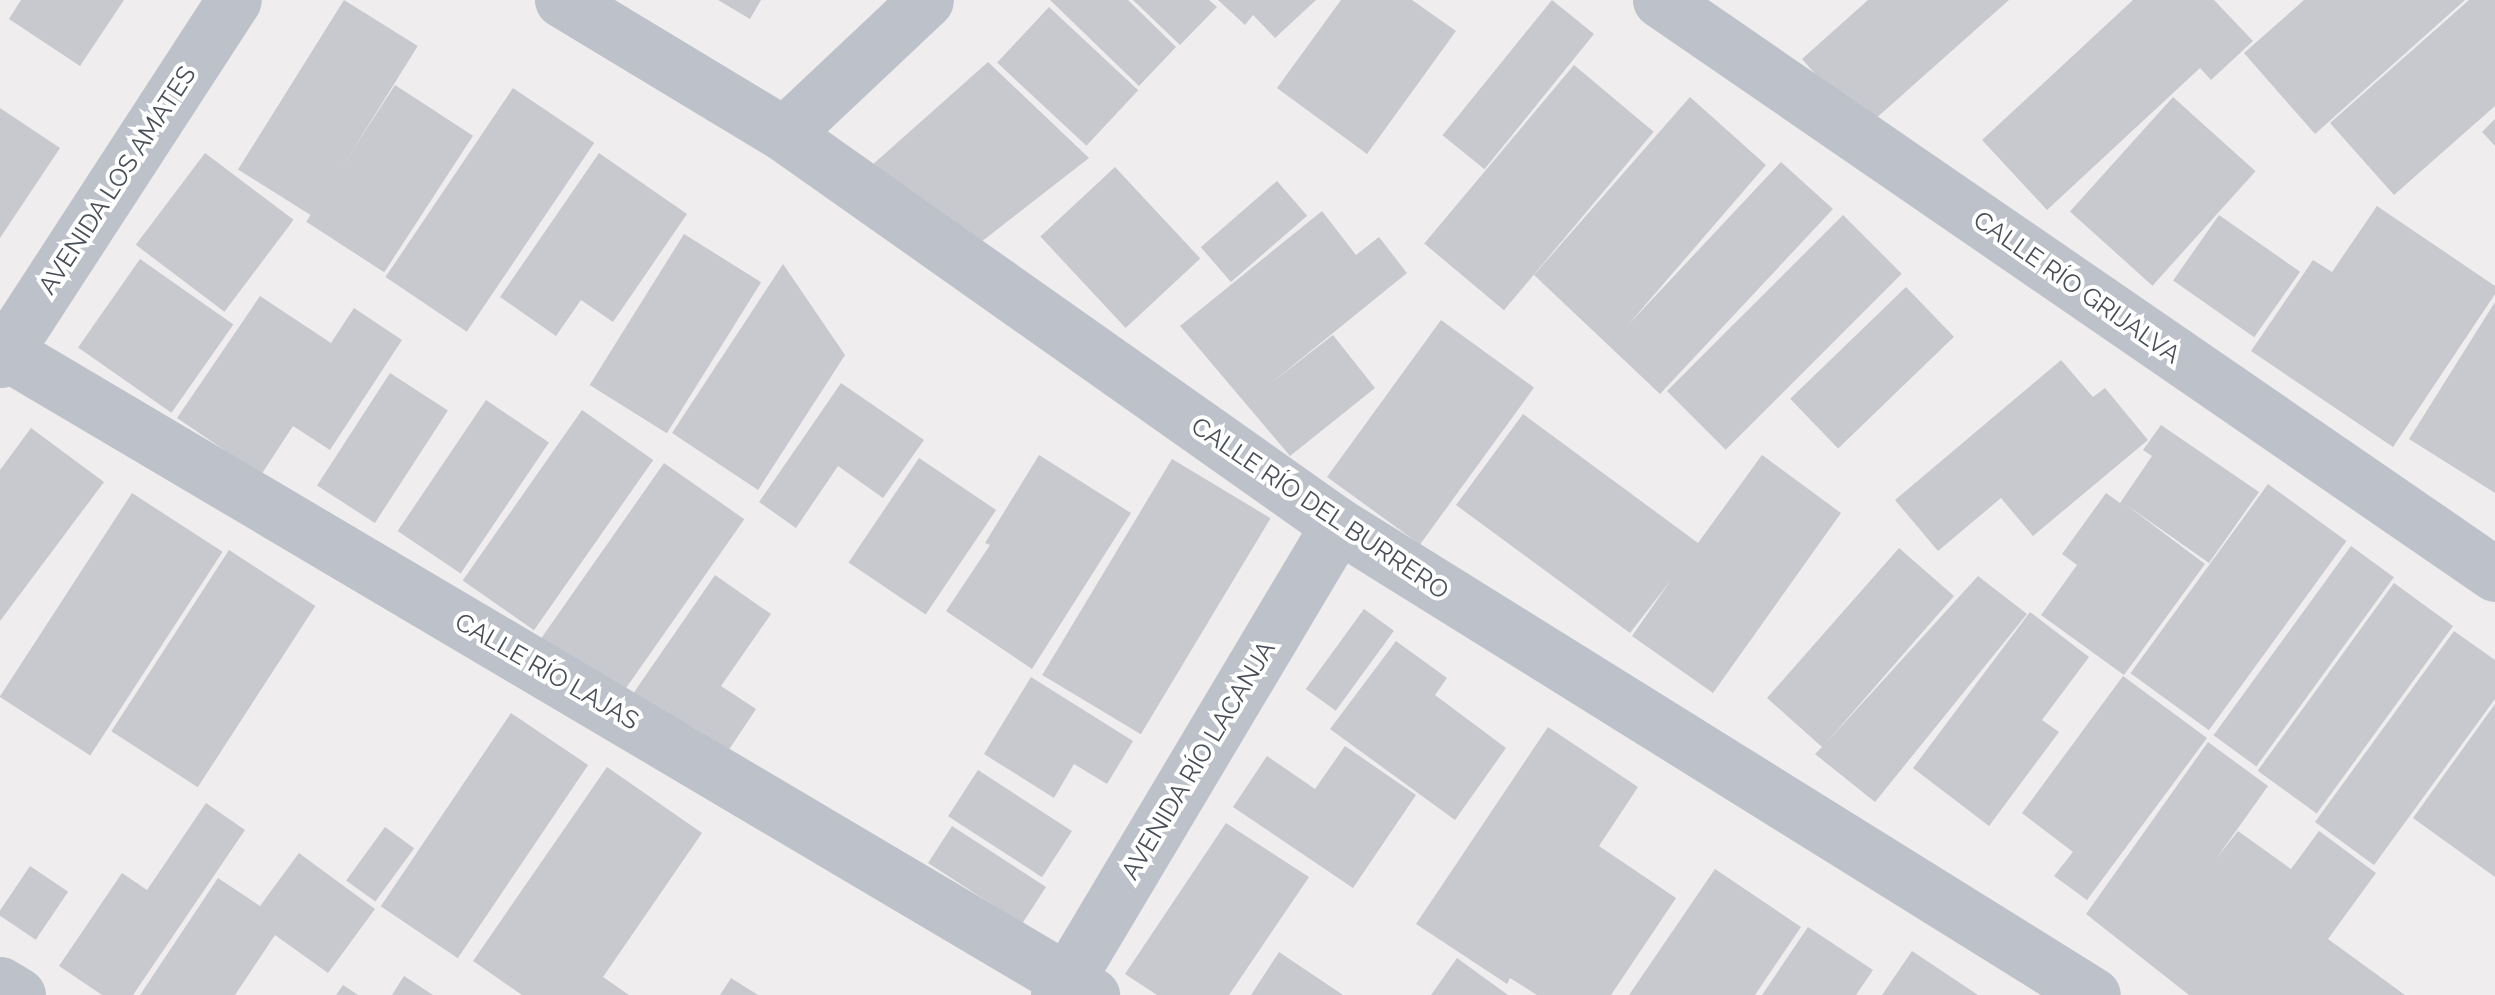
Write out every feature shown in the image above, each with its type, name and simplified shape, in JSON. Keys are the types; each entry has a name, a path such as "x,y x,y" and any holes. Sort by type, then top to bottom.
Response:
{"street":[{"name":"AVENIDA LOS AMATES","path":"2,353 234,0"},
{"name":"CALLE RÍO DEL BURRERO","path":"562,0 784,134 1338,526 2093,995"},
{"path":"784,134 926,0"},
{"name":"CALLE RÍO GRIJALVA","path":"1660,0 2495,574"},
{"name":"CALLE RÍO LAJAS","path":"2,353 1073,989"},
{"name":"AVENIDA RÍO LACANJA","path":"1073,989 1338,526"},
{"path":"0,984 18,995"}],"building":[{"path":"21,0 124,0 80,66 9,19"},
{"path":"344,0 418,46 312,216 238,170"},
{"path":"718,0 761,0 750,19"},
{"path":"1050,0 1128,0 1176,47 1139,86"},
{"path":"1133,0 1209,0 1217,7 1180,45"},
{"path":"1218,0 1316,0 1275,38 1253,15 1245,25"},
{"path":"1341,0 1412,0 1456,31 1367,154 1277,88"},
{"path":"1552,0 1594,34 1484,169 1442,135"},
{"path":"1868,0 2009,0 1864,129 1802,59"},
{"path":"2133,0 2214,0 2253,41 2211,80 2200,68 2047,210 1982,140"},
{"path":"2304,0 2465,0 2315,134 2244,53"},
{"path":"2469,0 2495,0 2495,106 2394,195 2330,123"},
{"path":"1049,7 1138,90 1086,146 997,63"},
{"path":"988,62 1089,158 967,253 862,174"},
{"path":"1574,65 1654,132 1504,310 1424,243"},
{"path":"395,85 473,136 384,272 306,222"},
{"path":"513,88 594,143 467,332 386,277"},
{"path":"1690,97 1766,165 1628,325 1781,162 1833,209 1660,394 1534,275"},
{"path":"2173,97 2255,171 2152,286 2070,211"},
{"path":"0,108 60,148 0,238"},
{"path":"2495,119 2495,146 2482,132"},
{"path":"205,153 294,220 224,312 136,245"},
{"path":"599,153 687,214 613,322 581,300 556,336 500,297"},
{"path":"1115,167 1200,258 1126,328 1040,237"},
{"path":"1277,181 1307,216 1231,282 1201,247"},
{"path":"2377,206 2495,286 2495,294 2393,447 2251,351 2313,260 2332,272"},
{"path":"1322,211 1356,255 1379,237 1407,273 1270,384 1333,335 1375,388 1290,456 1180,326"},
{"path":"1843,215 1902,274 1726,450 1667,391"},
{"path":"2219,215 2300,272 2254,337 2173,281"},
{"path":"684,234 761,282 667,433 590,385"},
{"path":"140,259 233,324 171,413 78,347"},
{"path":"783,264 845,355 758,490 672,433"},
{"path":"1906,287 1954,337 1838,448 1790,399"},
{"path":"260,296 331,343 354,308 402,340 330,450 293,426 261,475 177,418"},
{"path":"2495,302 2495,493 2409,439"},
{"path":"1441,320 1534,388 1420,545 1327,477"},
{"path":"2061,360 2093,397 2105,388 2148,440 2033,536 2001,498 1938,551 1895,500"},
{"path":"390,373 448,411 375,523 317,485"},
{"path":"841,383 924,440 883,498 838,466 796,528 759,502"},
{"path":"486,400 549,442 461,573 398,531"},
{"path":"582,410 653,460 534,630 463,580"},
{"path":"1523,414 1698,543 1762,455 1841,513 1713,693 1632,636 1671,580 1630,633 1456,505"},
{"path":"2161,425 2259,492 2209,563 2125,504 2205,564 2124,675 2041,615 2077,565 2062,554 2106,493 2120,503 2152,456 2143,450"},
{"path":"31,428 104,482 0,621 0,470"},
{"path":"1039,455 1131,513 1032,669 946,611 990,545 985,543"},
{"path":"919,458 996,510 926,614 849,562"},
{"path":"1172,459 1271,518 1141,734 1042,675"},
{"path":"664,463 744,519 622,695 541,638"},
{"path":"2268,484 2346,541 2209,730 2130,673"},
{"path":"132,493 223,552 90,756 0,696"},
{"path":"2351,546 2394,577 2256,766 2213,735"},
{"path":"1899,548 1954,596 1826,743 1978,576 2027,614 1875,802 1815,754 1822,747 1767,698"},
{"path":"229,550 315,606 198,787 111,731"},
{"path":"715,575 771,614 721,686 756,709 728,751 693,727 683,740 628,701"},
{"path":"2394,583 2453,626 2317,814 2258,771"},
{"path":"1364,609 1394,631 1336,711 1306,689"},
{"path":"2030,612 2089,657 2042,720 2059,732 1989,826 1913,768"},
{"path":"2454,631 2495,660 2495,699 2374,865 2315,822"},
{"path":"1396,641 1447,678 1435,695 1506,748 1455,820 1330,729"},
{"path":"2123,676 2207,738 2087,900 2054,876 2073,852 2022,813"},
{"path":"1031,677 1133,741 1107,784 1074,764 1054,798 984,754"},
{"path":"2495,704 2495,877 2413,818"},
{"path":"511,713 588,765 458,958 381,906"},
{"path":"1548,727 1638,787 1599,846 1676,898 1611,995 1537,995 1510,978 1507,984 1416,924"},
{"path":"2208,742 2268,786 2216,859 2238,831 2291,869 2319,831 2376,873 2328,939 2405,995 2189,995 2086,914"},
{"path":"1345,746 1416,795 1353,888 1233,807 1267,756 1315,789"},
{"path":"607,767 702,833 603,977 629,995 522,995 473,961"},
{"path":"978,770 1072,831 1042,877 948,816"},
{"path":"206,803 245,830 133,995 102,995 59,966 122,873 147,890"},
{"path":"1226,823 1309,877 1229,995 1157,995 1125,974"},
{"path":"952,826 1046,887 1022,924 928,863"},
{"path":"385,827 414,848 375,902 346,880"},
{"path":"299,853 375,909 328,973 275,935 235,995 140,995 218,878 260,906"},
{"path":"30,866 68,892 36,940 0,916"},
{"path":"1715,869 1801,927 1755,995 1629,995"},
{"path":"1808,927 1873,970 1856,995 1762,995"},
{"path":"1912,951 1978,995 1882,995"},
{"path":"1279,952 1343,995 1251,995"},
{"path":"1457,958 1508,995 1431,995"},
{"path":"404,976 433,995 392,995"},
{"path":"731,978 758,995 720,995"},
{"path":"343,985 358,995 336,995"}]}
